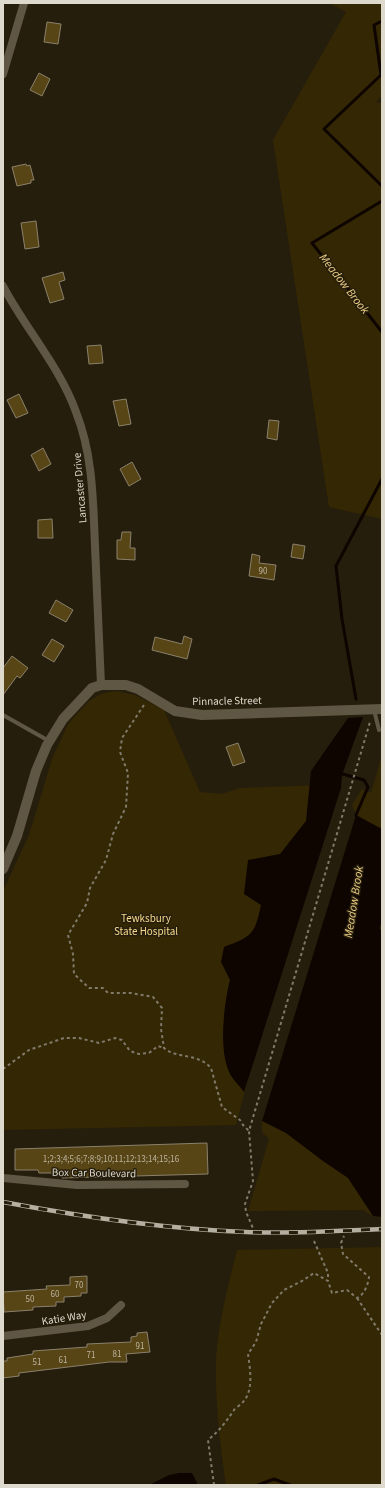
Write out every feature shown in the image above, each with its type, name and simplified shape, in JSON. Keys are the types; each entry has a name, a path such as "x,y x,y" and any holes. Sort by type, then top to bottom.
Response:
{"street":[{"path":"3,74 24,3"},
{"name":"Lancaster Drive","path":"3,286 51,363 76,410 86,439 90,461 92,490 101,685"},
{"path":"3,869 18,836 36,771 49,741 63,719 83,697 92,688 101,685"},
{"name":"Pinnacle Street","path":"101,685 126,685 138,689 149,697 180,713 202,714 378,709"},
{"name":"Box Car Boulevard","path":"3,1178 77,1185 185,1184"},
{"name":"Katie Way","path":"3,1336 88,1326 107,1318 121,1305"}],"lane":[{"path":"378,709 379,730"},
{"path":"3,715 49,741"}],"path":[{"path":"149,697 137,718 130,724 122,738 120,752 128,773 126,807 113,834 106,860 90,888 87,903 68,934 73,954 74,974 89,988 102,988 108,993 131,993 153,997 162,1008 161,1029 164,1048"},
{"path":"255,1233 246,1212 245,1204 253,1181 249,1130 352,782 378,709"},
{"path":"3,1069 29,1050 66,1037 79,1038 98,1043 115,1038 122,1040 130,1051 139,1054 150,1053 158,1046 169,1052 190,1056 206,1063 211,1068 222,1107 240,1120 242,1126 249,1130"},
{"path":"344,1236 341,1243 343,1254 369,1277 366,1289 360,1297 356,1298"},
{"path":"314,1241 328,1273 328,1281 332,1293 347,1290 356,1298 382,1335"},
{"path":"214,1485 208,1440 224,1427 234,1409 244,1402 248,1395 251,1372 248,1354 259,1335 261,1324 272,1303 284,1290 314,1273 328,1281"}],"green space":[{"path":"329,3 382,3 382,96 376,102 382,103 382,519 329,507 273,140 346,12"},
{"name":"Tewksbury State Hospital","path":"115,691 135,695 164,710 200,792 222,794 240,788 325,785 236,1125 3,1130 3,891 29,835 52,759 68,724 89,701 101,694"},
{"path":"382,755 382,1217 373,1216 363,1210 248,1211 269,1139 262,1132 262,1121 356,815 352,805 362,789 371,793"},
{"path":"382,1247 382,1485 226,1485 218,1423 216,1361 221,1319 237,1250"}],"water":[{"path":"363,717 342,775 341,788 244,1092 231,1075 225,1060 223,1025 230,980 221,962 224,947 241,940 251,933 259,915 261,905 244,894 248,860 280,854 306,821 311,771 348,718"},
{"path":"356,815 382,829 382,917 380,929 382,931 382,1217 373,1216 348,1178 286,1133 262,1121"},
{"path":"192,1473 198,1485 149,1485 169,1475"}],"building":[{"path":"47,22 61,24 58,44 44,42"},
{"path":"39,73 50,79 42,96 30,90"},
{"path":"26,164 27,166 30,165 34,180 31,180 31,183 17,186 12,167"},
{"path":"36,221 39,247 25,249 21,223"},
{"path":"63,272 65,280 59,282 64,299 50,303 42,278"},
{"path":"101,345 103,363 89,364 87,346"},
{"path":"19,394 28,413 16,418 7,400"},
{"path":"126,399 131,424 119,426 113,401"},
{"path":"269,420 279,421 277,440 267,438"},
{"path":"43,448 51,464 39,471 31,455"},
{"path":"132,462 141,479 129,486 120,469"},
{"path":"52,519 53,538 38,538 38,520"},
{"path":"122,532 131,532 130,548 135,548 135,560 117,559 117,540 121,540"},
{"path":"293,544 305,546 303,559 291,557"},
{"path":"252,554 260,556 259,563 276,565 274,580 249,576"},
{"path":"56,600 73,610 66,622 49,613"},
{"path":"184,636 192,639 187,659 152,650 155,637 182,644"},
{"path":"52,639 64,646 54,662 42,655"},
{"path":"12,656 28,668 20,678 17,676 3,695 3,668"},
{"path":"238,743 245,762 233,766 226,747"},
{"path":"207,1143 208,1174 62,1178 62,1173 39,1173 38,1170 15,1170 15,1149"},
{"path":"87,1276 87,1293 81,1293 81,1296 64,1297 64,1302 56,1302 56,1306 33,1307 33,1310 4,1312 3,1292 47,1289 46,1286 70,1285 70,1277"},
{"path":"147,1332 150,1352 126,1354 127,1362 109,1362 19,1373 19,1376 3,1378 3,1361 7,1361 7,1358 33,1354 33,1351 87,1347 87,1344 131,1342 131,1337 137,1336 137,1333"}],"waterway":[{"name":"Meadow Brook","path":"382,21 374,25 381,75 324,129 382,186"},
{"name":"Meadow Brook","path":"382,201 312,243 382,332"},
{"name":"Meadow Brook","path":"356,699 342,619 336,566 382,479"},
{"name":"Meadow Brook","path":"339,773 364,780 368,787 356,815 357,819"},
{"path":"258,1485 274,1479 290,1485"}],"railway":[{"path":"3,1202 124,1222 185,1228 280,1233 382,1229"}]}
